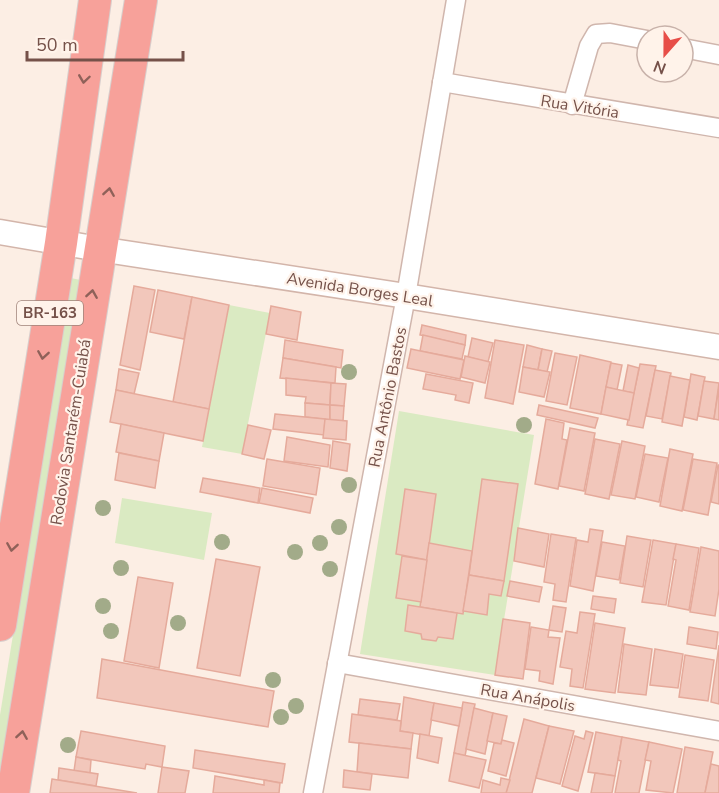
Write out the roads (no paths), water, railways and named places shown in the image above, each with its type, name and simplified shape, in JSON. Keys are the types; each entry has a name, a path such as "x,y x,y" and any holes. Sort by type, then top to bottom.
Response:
{"highway":[{"name":"BR-163","path":"0,625 61,243 95,0"},
{"name":"Rodovia Santarém-Cuiabá","path":"13,793 141,0"}],"street":[{"name":"Rua Antônio Bastos","path":"313,793 406,296 456,0"},
{"path":"572,105 589,46 596,34 610,33 635,38"},
{"path":"695,50 719,55"},
{"name":"Rua Vitória","path":"442,82 719,128"},
{"name":"Avenida Borges Leal","path":"0,232 719,347"},
{"name":"Rua Anápolis","path":"337,663 719,731"}]}
